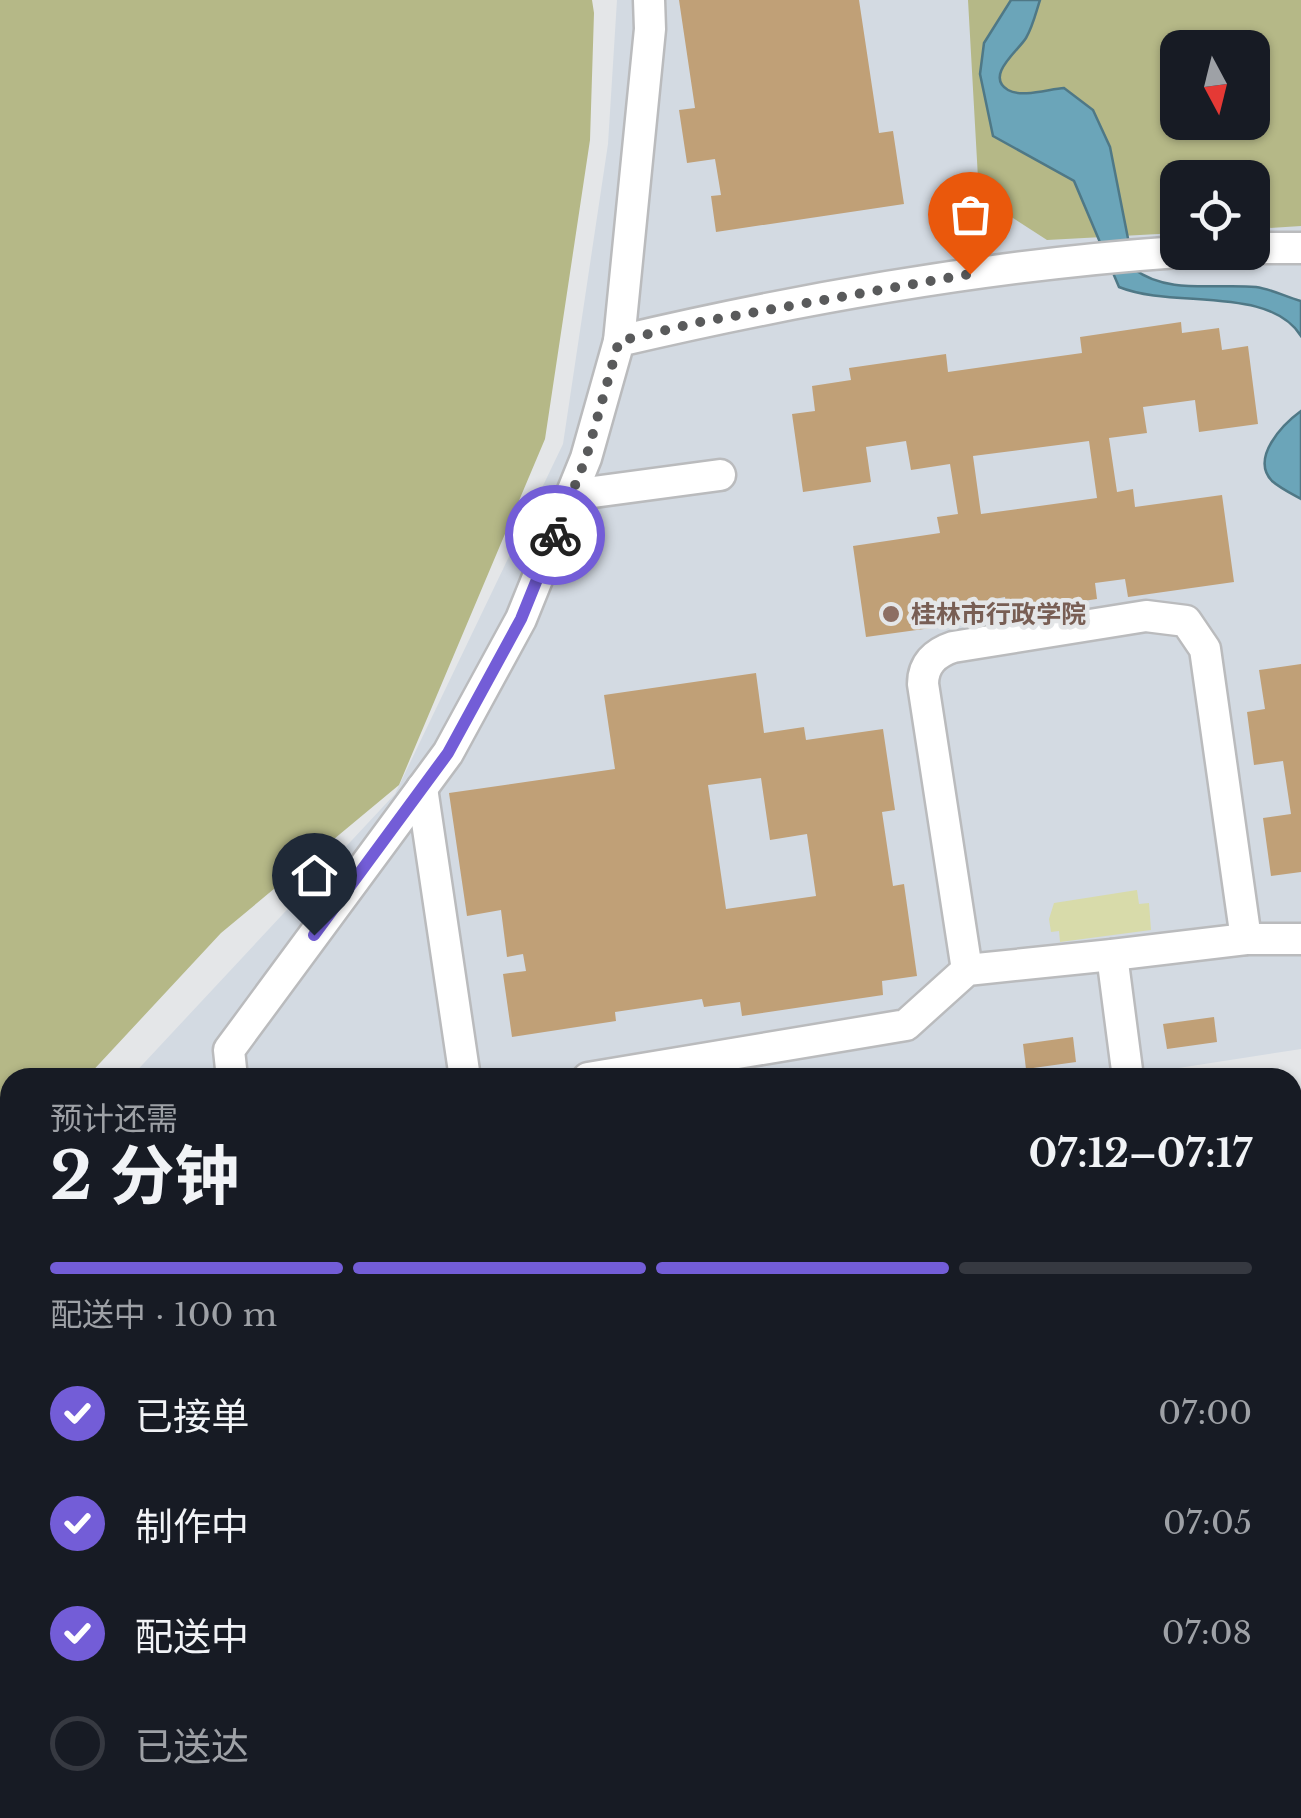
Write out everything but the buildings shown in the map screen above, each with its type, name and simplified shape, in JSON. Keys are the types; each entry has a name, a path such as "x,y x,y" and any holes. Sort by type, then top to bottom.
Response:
{"street":[{"path":"231,1068 229,1050 448,753 521,619 586,458 619,341 650,30 648,0"},
{"path":"1270,248 1301,248"},
{"path":"619,341 700,322 1074,259 1160,253"},
{"path":"571,494 720,475"},
{"path":"967,970 923,684 926,668 935,656 953,647 1146,616 1183,620 1196,632 1205,649 1246,939"},
{"path":"422,788 464,1068"},
{"path":"648,1068 906,1025 967,970 1246,939 1301,938"},
{"path":"1112,955 1127,1068"}],"shaded area":[{"name":"桂林市行政学院","path":"617,0 1301,0 1301,1049 1178,1068 139,1068 395,794 563,444 608,144"}],"green space":[{"path":"0,0 592,0 590,140 545,439 399,785 221,933 95,1068 0,1068"},
{"path":"968,0 1301,0 1301,226 1270,228 1270,160 1160,160 1160,234 1047,240 979,196"},
{"path":"1137,890 1139,904 1149,903 1151,930 1060,942 1059,931 1051,932 1049,919 1054,903"}],"water":[{"path":"1011,0 1040,0 1026,38 1001,71 1002,84 1021,93 1064,88 1093,110 1110,147 1134,269 1177,285 1256,287 1301,301 1301,336 1286,320 1267,310 1119,287 1074,181 993,136 980,74 984,43"},
{"path":"1301,411 1301,499 1272,481 1265,462 1278,433"}],"way so far":[{"path":"555,535 586,458 619,341 700,322 970,274"}],"place":[{"name":"桂林市行政学院","path":"891,614"}],"route":[{"path":"314,935 448,753 521,619 555,535"}]}
